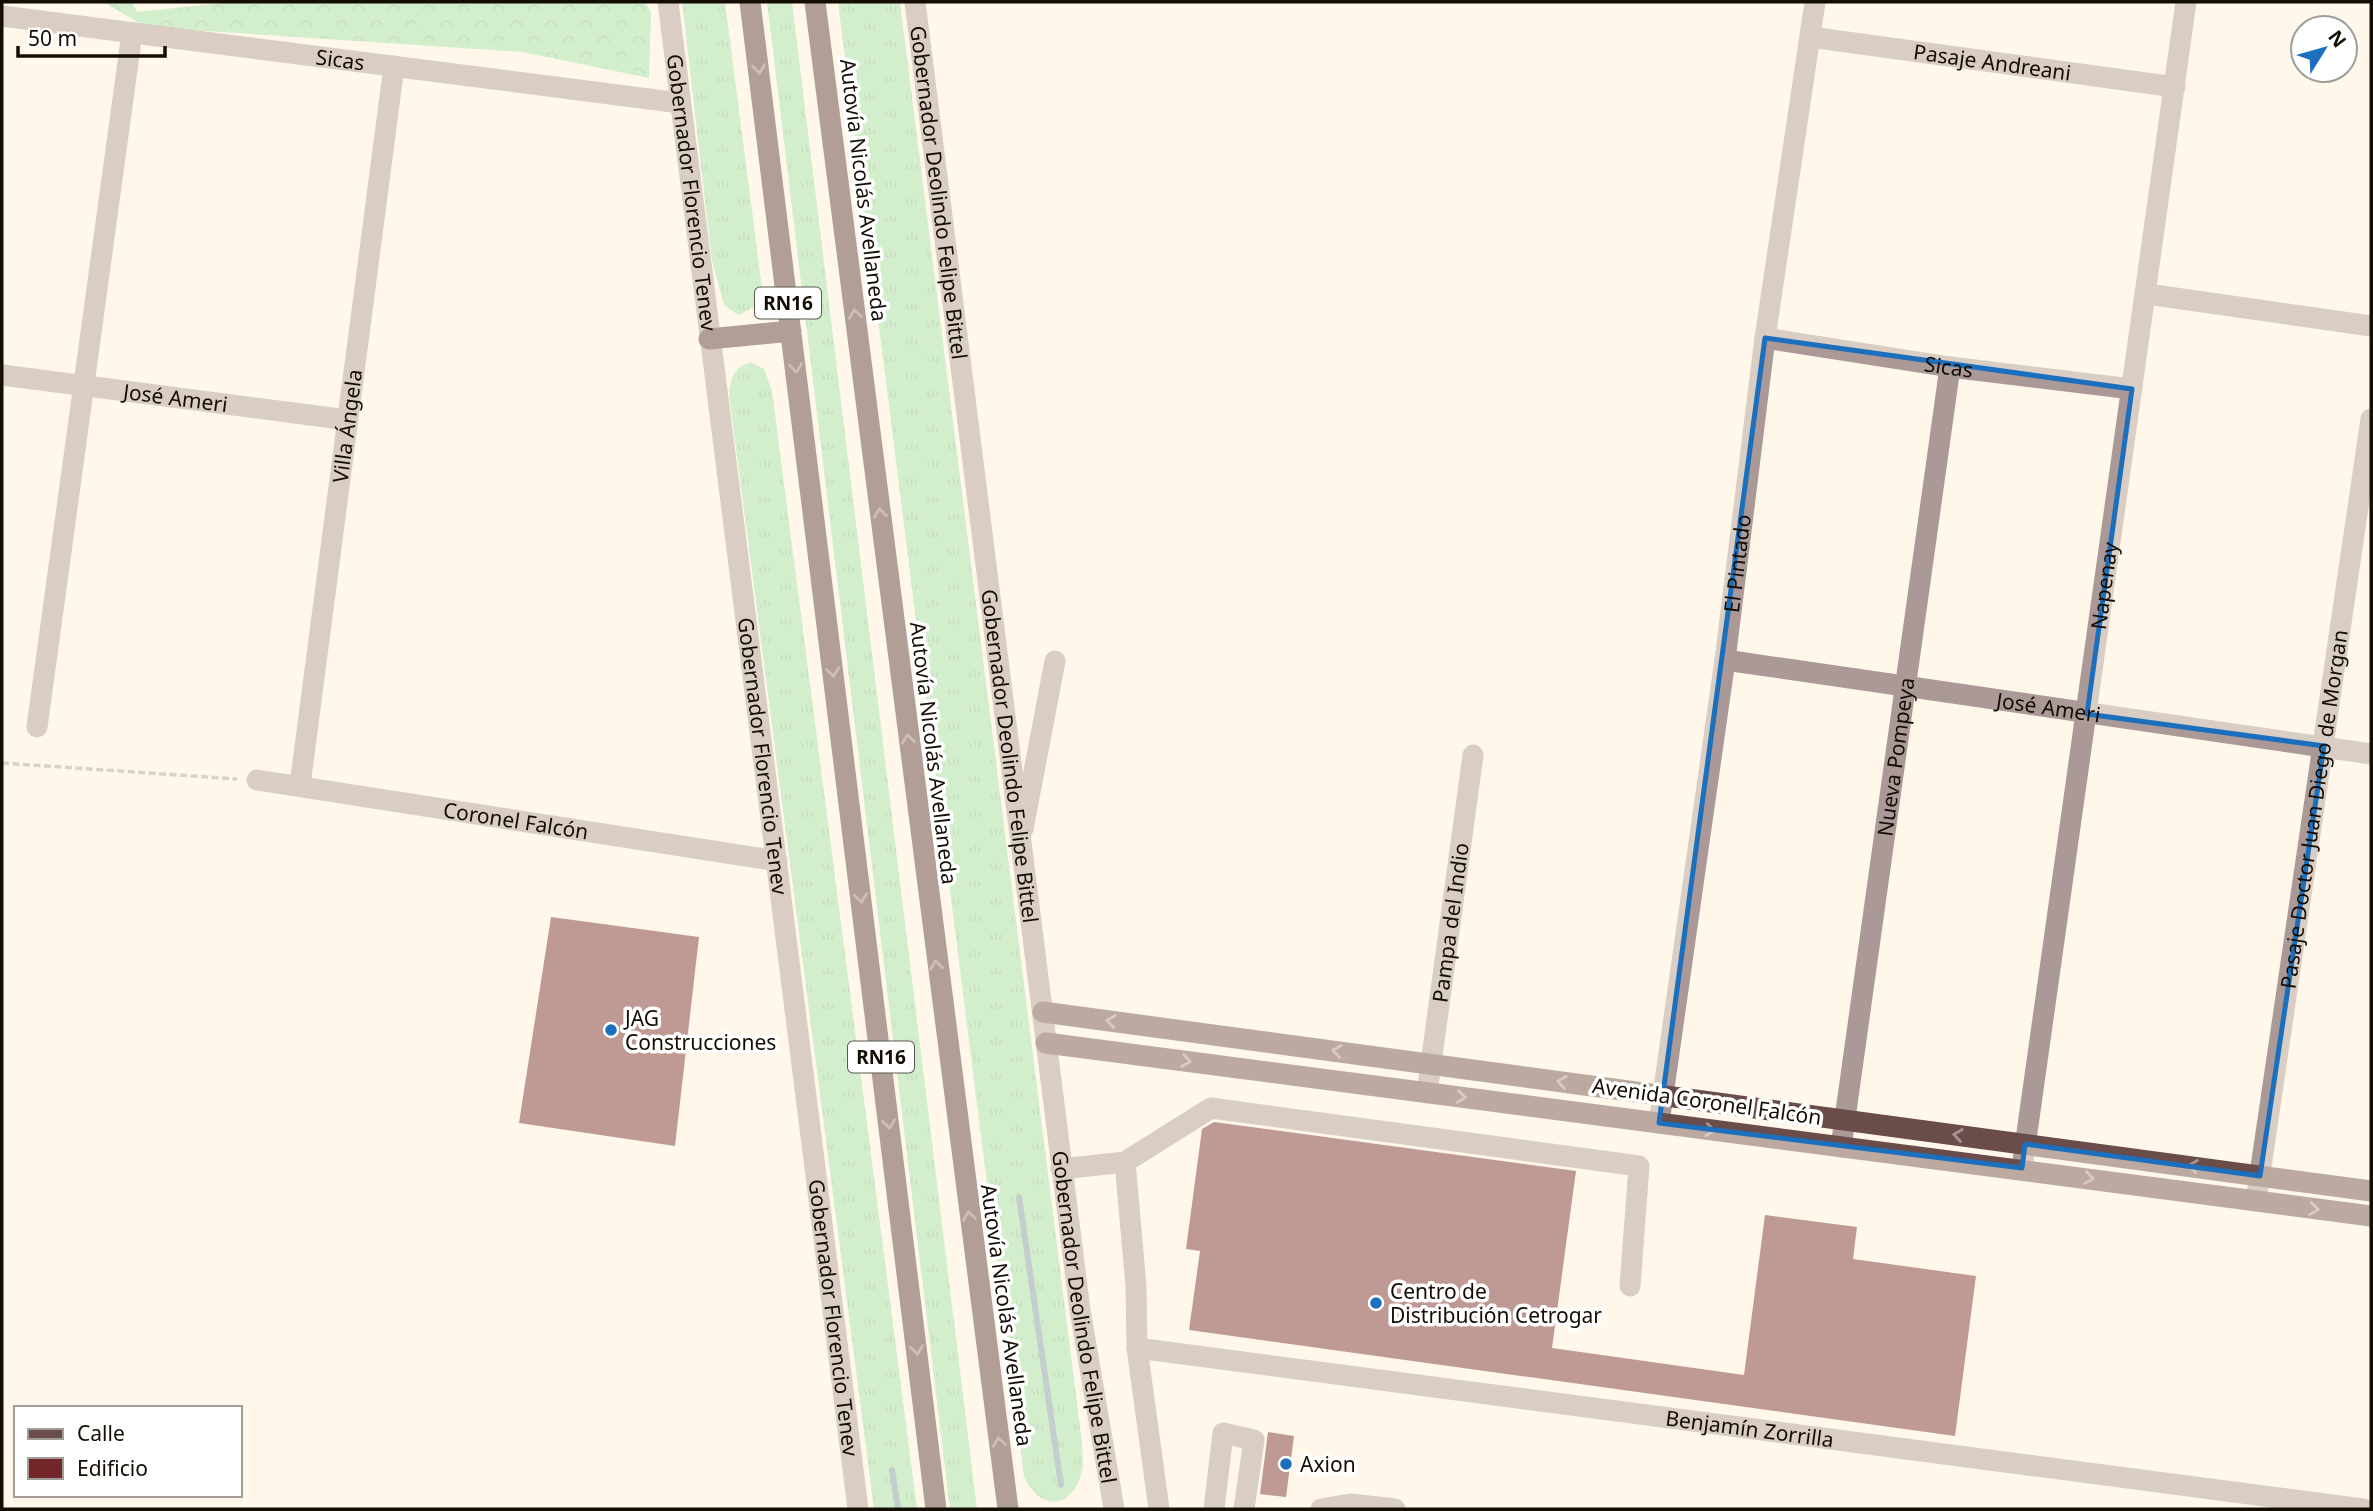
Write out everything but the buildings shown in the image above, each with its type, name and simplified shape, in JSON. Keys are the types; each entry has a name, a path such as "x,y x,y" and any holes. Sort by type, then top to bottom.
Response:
{"highway":[{"name":"RN16","path":"750,2 936,1509"},
{"name":"Autovía Nicolás Avellaneda","path":"816,2 1008,1509"},
{"path":"709,339 791,331"}],"main road":[{"name":"Avenida Coronel Falcón","path":"1043,1012 2371,1191"},
{"name":"Avenida Coronel Falcón","path":"1046,1043 1841,1147 2022,1168 2371,1216"}],"street":[{"name":"Gobernador Florencio Tenev","path":"668,2 858,1509"},
{"name":"Gobernador Deolindo Felipe Bittel","path":"915,2 1061,1169 1080,1310 1114,1509"},
{"name":"El Pintado","path":"1659,1123 1725,660 1765,338 1815,2"},
{"name":"Napenay","path":"2022,1168 2186,2"},
{"name":"Sicas","path":"2,16 680,103"},
{"path":"37,726 132,33"},
{"name":"Pasaje Andreani","path":"1810,37 2175,87"},
{"name":"Villa Ángela","path":"300,786 394,66"},
{"path":"2147,294 2371,326"},
{"name":"Sicas","path":"1765,338 1950,367 2132,389"},
{"name":"Nueva Pompeya","path":"1841,1147 1950,367"},
{"name":"José Ameri","path":"2,375 348,420"},
{"name":"Pasaje Doctor Juan Diego de Morgan","path":"2256,1201 2371,419"},
{"name":"José Ameri","path":"1725,660 2371,754"},
{"path":"1019,849 1055,661"},
{"name":"Pampa del Indio","path":"1427,1093 1473,755"},
{"name":"Coronel Falcón","path":"257,780 777,861"},
{"path":"1061,1169 1125,1162 1211,1108 1639,1166 1630,1286"},
{"path":"1125,1162 1136,1286 1138,1348 1158,1509"},
{"name":"Benjamín Zorrilla","path":"1138,1348 2363,1509"},
{"path":"1214,1509 1223,1433 1254,1440 1244,1509"},
{"path":"1321,1509 1350,1504 1395,1509"}],"path":[{"path":"2,763 257,780"}],"highlighted area":[{"path":"1765,338 2132,389 2087,714 2324,746 2260,1176 2025,1144 2022,1168 1659,1123"}],"green space":[{"path":"103,2 132,2 137,12 231,2 645,2 651,12 649,78 522,52 146,27"},
{"path":"682,2 725,2 762,288 753,308 738,315 724,305 712,261"},
{"path":"767,2 792,2 977,1509 950,1509"},
{"path":"838,2 900,2 1082,1443 1083,1468 1077,1484 1071,1494 1055,1502 1038,1496 1024,1477"},
{"path":"751,362 764,369 772,391 917,1509 874,1509 729,395 734,374 740,367"}],"waterway":[{"path":"1019,1197 1061,1485"},
{"path":"892,1470 898,1509"}],"place":[{"name":"JAG Construcciones","path":"611,1030"},
{"name":"Centro de Distribución Cetrogar","path":"1376,1303"},
{"name":"Axion","path":"1286,1464"}]}
